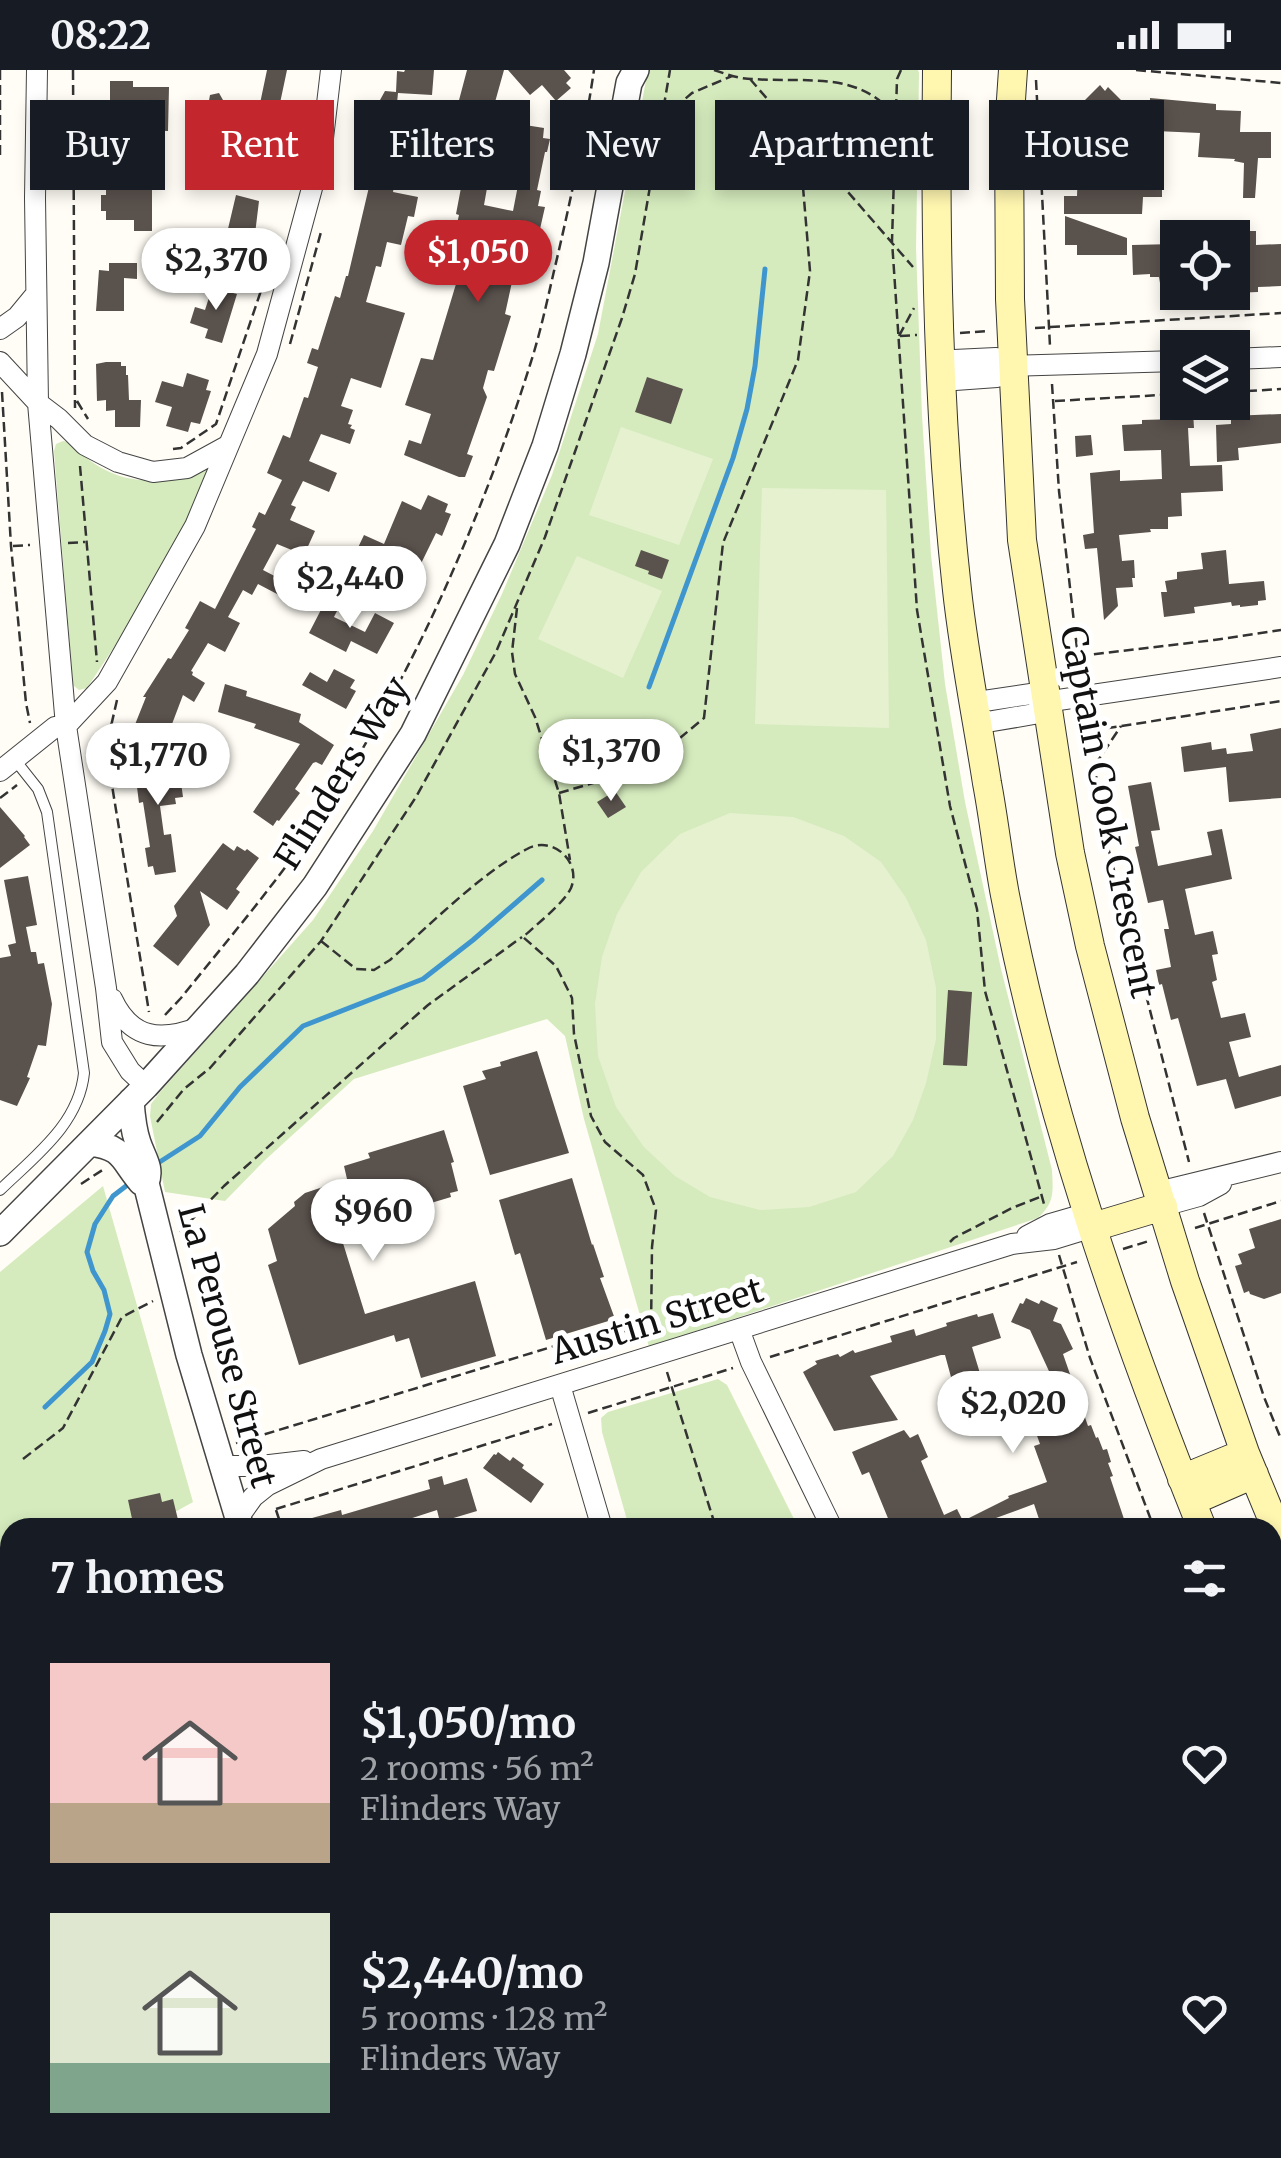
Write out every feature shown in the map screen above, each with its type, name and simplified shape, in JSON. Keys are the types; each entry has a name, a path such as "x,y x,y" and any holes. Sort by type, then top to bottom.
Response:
{"main road":[{"path":"937,70 940,334 957,590 1006,895 1031,1008 1090,1220 1198,1518"},
{"name":"Captain Cook Crescent","path":"1013,70 1009,129 1010,330 1022,540 1070,854 1135,1118 1185,1281 1272,1518"},
{"path":"1090,1220 1160,1200"},
{"path":"1187,1490 1250,1464"}],"street":[{"name":"La Perouse Street","path":"37,70 38,403 66,726 112,1042 139,1093 136,1134 144,1178 189,1355 228,1455 238,1518"},
{"path":"8,766 56,727 66,726 108,682 194,526 266,354 321,154 330,70"},
{"name":"Flinders Way","path":"0,1234 203,1026 247,974 315,886 413,734 507,544 545,446 596,263 631,74"},
{"path":"0,329 17,317 36,294"},
{"path":"1250,358 1281,357"},
{"path":"0,362 38,403 83,428 85,445 118,462 154,472 187,468 230,445"},
{"path":"942,367 955,380 997,377 1011,366 1160,362"},
{"path":"974,711 987,722 1034,714 1046,702 1281,667"},
{"name":"La Perouse Street","path":"106,988 118,1014 130,1026 149,1031"},
{"path":"149,1031 177,1036 203,1026"},
{"path":"90,1143 120,1153 144,1178"},
{"path":"1160,1200 1199,1196 1240,1174 1281,1162"},
{"name":"Austin Street","path":"242,1518 253,1497 321,1459 1012,1244 1054,1238 1090,1220"},
{"path":"739,1329 751,1362 827,1518"},
{"path":"560,1384 599,1518"},
{"name":"Austin Street","path":"228,1455 261,1466 321,1459"}],"lane":[{"path":"0,1190 68,1120 80,1096 84,1073 47,812 44,800 28,777 8,766"}],"path":[{"path":"0,70 0,154"},
{"path":"73,70 75,398 83,428 97,665 117,700 109,735 108,768 149,1031"},
{"path":"149,1031 181,998 274,882 331,801 446,590 501,452 536,348 570,203 594,70"},
{"path":"714,70 750,80 840,78 884,100"},
{"path":"896,100 901,70"},
{"path":"1036,70 1058,491 1082,698 1108,851 1186,1152"},
{"path":"1136,70 1281,82"},
{"path":"684,100 733,76"},
{"path":"750,80 768,100"},
{"path":"559,794 644,768 704,718 723,544 798,360 810,271 803,190"},
{"path":"847,190 916,270"},
{"path":"894,190 892,241 917,610 950,806 977,909 984,990 1042,1197 1012,1208 954,1238 945,1247"},
{"path":"163,452 180,448 216,424 273,255"},
{"path":"899,336 918,301"},
{"path":"899,336 1281,313"},
{"path":"0,362 13,566 26,704 34,744"},
{"path":"1250,391 1281,389"},
{"path":"1053,401 1160,395"},
{"path":"75,398 83,428"},
{"path":"174,1237 224,1186 428,1005 523,936 568,893 574,874 559,794 535,718 515,674 512,652 518,603"},
{"path":"1078,656 1281,630"},
{"path":"1051,737 1281,700"},
{"path":"1094,766 1122,725"},
{"path":"0,798 28,777"},
{"path":"321,942 356,969 374,970 486,877 527,849 552,846 570,862"},
{"path":"523,936 556,966 572,998 574,1034 591,1116 605,1142 642,1176 656,1210 651,1331 673,1386 713,1518"},
{"path":"1281,1201 1207,1224 1281,1439"},
{"path":"279,1518 276,1509 1062,1267 1090,1358 1150,1518"},
{"path":"22,1459 64,1428 122,1318 163,1295"},
{"path":"228,1455 604,1332 670,1331"}],"green space":[{"path":"648,70 918,70 919,100 715,100 715,190 917,190 922,416 945,684 965,802 1001,969 1053,1185 1050,1202 1038,1218 649,1347 584,1119 565,1036 547,1019 354,1079 225,1201 165,1192 150,1116 151,1104 161,1091 313,920 373,831 463,675 552,475 598,334 625,190 695,190 695,100 642,100"},
{"path":"621,427 713,459 679,545 589,515"},
{"path":"63,441 97,465 129,478 161,479 209,469 191,516 118,641 87,688 79,690 73,685 54,451 56,444"},
{"path":"762,488 886,490 889,728 755,724"},
{"path":"577,556 662,591 623,678 538,639"},
{"path":"730,813 793,817 844,836 881,862 906,898 926,940 936,988 936,1039 926,1083 913,1120 893,1156 856,1192 809,1207 760,1210 710,1197 675,1176 644,1147 616,1107 598,1056 595,1004 602,957 617,914 641,872 680,834"},
{"path":"103,1186 193,1502 164,1518 0,1518 0,1272"},
{"path":"718,1379 727,1385 794,1518 626,1518 602,1432 601,1418 608,1412"}],"building":[{"path":"267,70 287,70 281,100 261,100"},
{"path":"434,70 432,95 398,93 397,100 380,100 385,91 396,92 397,71"},
{"path":"467,70 504,70 496,100 459,100"},
{"path":"508,70 564,70 571,78 566,83 571,88 557,100 542,85 530,95"},
{"path":"110,81 133,81 133,87 169,87 168,131 165,100 110,100"},
{"path":"1100,85 1105,91 1108,87 1121,100 1085,100"},
{"path":"219,93 223,100 209,100 210,95"},
{"path":"1150,98 1216,104 1216,110 1241,111 1240,132 1271,132 1271,158 1258,158 1255,198 1243,198 1244,163 1198,157 1200,133 1164,131 1164,100"},
{"path":"530,126 544,128 543,138 550,139 537,190 541,191 538,206 545,207 540,229 533,228 520,283 512,282 505,314 511,316 494,371 488,370 483,388 487,397 467,454 473,456 465,477 459,477 404,455 409,440 421,444 431,414 405,405 421,358 433,360 456,284 449,283 453,267 499,237 456,228 461,190 487,190 484,205 513,211 517,190 530,190"},
{"path":"106,190 152,190 152,231 134,231 134,220 106,220 106,211 101,211 101,195 106,195"},
{"path":"368,190 393,190 418,197 414,217 408,216 401,245 387,242 366,302 405,313 381,388 351,378 341,406 353,410 348,424 355,430 350,444 321,434 309,461 337,473 329,492 303,481 291,505 296,507 290,520 315,531 304,555 277,544 263,570 286,582 279,595 258,584 252,595 243,590 228,617 240,623 225,652 208,643 191,671 205,683 194,702 183,695 169,732 159,728 161,743 132,732 143,697 189,630 185,628 200,601 215,609 256,529 252,527 259,512 265,515 282,480 267,473 283,435 290,438 304,397 308,398 318,367 307,363 312,348 318,350 335,296 340,298"},
{"path":"1077,190 1162,190 1162,197 1143,197 1142,214 1064,214 1064,196 1077,196"},
{"path":"236,195 259,201 255,234 250,233 249,238 227,233"},
{"path":"1065,216 1127,238 1127,255 1077,255 1077,245 1065,245"},
{"path":"1250,231 1256,231 1256,245 1281,244 1281,286 1258,287 1258,292 1250,292"},
{"path":"1160,244 1160,283 1159,277 1150,274 1133,275 1132,245"},
{"path":"109,263 137,263 137,279 124,278 124,311 96,311 99,270 109,271"},
{"path":"214,282 231,287 229,292 237,294 222,343 205,338 208,329 190,323 195,307 205,310"},
{"path":"96,364 126,366 129,400 141,400 140,427 115,427 115,410 106,411 106,400 97,401"},
{"path":"187,373 209,380 206,390 211,391 200,424 191,422 188,432 166,426 172,407 155,402 162,381 183,387"},
{"path":"647,377 683,389 671,424 635,412"},
{"path":"1281,414 1281,443 1238,448 1239,460 1217,462 1216,425 1250,420 1250,415"},
{"path":"1142,420 1194,420 1194,428 1188,428 1190,466 1222,465 1223,491 1181,493 1182,516 1168,517 1168,529 1119,535 1122,561 1134,560 1135,578 1133,587 1116,588 1118,606 1104,620 1097,548 1085,549 1083,535 1094,533 1090,473 1120,470 1120,481 1162,479 1161,450 1124,451 1122,425 1142,424"},
{"path":"1091,435 1093,455 1076,457 1075,436"},
{"path":"428,495 448,504 445,512 451,514 442,536 436,533 410,586 404,584 400,591 395,589 392,596 376,589 385,570 354,556 364,535 384,544 402,501 421,510"},
{"path":"641,550 669,560 662,579 635,566"},
{"path":"1226,550 1229,584 1264,581 1266,600 1240,607 1232,606 1231,602 1194,607 1195,613 1164,617 1161,592 1167,592 1165,581 1177,579 1177,572 1203,569 1201,553"},
{"path":"325,602 338,609 334,617 365,632 375,613 394,623 377,654 351,641 346,652 309,633"},
{"path":"334,669 355,680 350,688 356,691 346,709 302,685 310,672 327,682"},
{"path":"225,684 247,691 246,696 301,714 299,722 334,745 322,765 313,763 295,789 300,793 273,826 253,812 300,744 218,712"},
{"path":"1281,728 1281,798 1229,802 1226,767 1184,772 1181,747 1211,742 1212,750 1226,748 1227,754 1253,751 1250,734"},
{"path":"162,751 165,770 179,768 183,797 175,798 176,804 160,806 164,835 171,834 176,872 155,875 153,866 148,867 145,848 150,847 143,802 139,803 138,754"},
{"path":"1151,782 1160,830 1151,831 1158,866 1212,855 1207,832 1222,829 1232,879 1185,889 1195,935 1213,931 1218,954 1212,955 1217,980 1212,982 1221,1018 1245,1013 1251,1037 1229,1042 1239,1077 1281,1065 1281,1096 1235,1109 1226,1079 1197,1086 1178,1018 1171,1020 1156,970 1171,967 1163,900 1148,903 1135,847 1139,846 1128,786"},
{"path":"615,791 626,807 608,818 597,802"},
{"path":"0,807 30,845 0,868"},
{"path":"223,843 234,851 237,846 247,849 259,858 236,889 240,892 227,910 200,891 210,925 178,966 153,946 177,916 174,906"},
{"path":"28,876 37,925 26,927 31,952 36,952 38,964 44,963 52,1004 46,1046 38,1045 27,1077 30,1078 17,1106 0,1100 0,958 11,956 8,945 16,943 4,880"},
{"path":"948,990 972,992 967,1066 943,1065"},
{"path":"537,1051 569,1153 490,1175 463,1086 486,1079 482,1071 501,1066 500,1062"},
{"path":"444,1130 458,1191 421,1206 422,1209 338,1227 365,1314 475,1281 496,1356 421,1378 409,1338 396,1342 394,1335 299,1365 268,1265 277,1261 268,1229 305,1193 347,1179 344,1166 370,1158 368,1153"},
{"path":"572,1178 615,1319 546,1340 520,1253 515,1255 499,1200"},
{"path":"1281,1219 1281,1293 1264,1299 1249,1291 1244,1293 1235,1266 1242,1264 1238,1254 1255,1248 1249,1229"},
{"path":"1026,1298 1058,1308 1053,1321 1061,1324 1073,1349 1063,1354 1088,1426 1091,1425 1103,1450 1107,1449 1113,1476 1110,1477 1124,1518 1039,1518 1034,1504 996,1518 969,1518 1008,1496 1047,1482 1034,1446 1040,1444 1032,1422 1016,1415 1025,1393 1057,1406 1049,1383 1054,1382 1030,1330 1011,1322 1020,1303"},
{"path":"993,1313 1001,1338 972,1347 982,1380 969,1385 965,1373 951,1377 945,1355 870,1376 898,1420 834,1431 803,1372 817,1364 815,1361 892,1342 890,1336 914,1329 916,1336 947,1326 946,1323"},
{"path":"904,1430 910,1438 918,1434 928,1457 921,1461 944,1515 957,1509 962,1518 888,1518 869,1472 862,1475 852,1452"},
{"path":"498,1452 510,1461 513,1457 544,1484 531,1503 483,1468"},
{"path":"442,1476 444,1485 467,1478 477,1511 453,1518 439,1518 437,1510 412,1518 312,1518 341,1510 342,1515 430,1489 428,1480"},
{"path":"160,1493 162,1502 173,1499 178,1518 132,1518 128,1500"}],"waterway":[{"path":"649,687 733,458 747,409 765,269"},
{"path":"155,1165 200,1136 240,1087 303,1026 423,979 542,880"},
{"path":"45,1407 92,1362 105,1331 110,1314 87,1252 95,1224 113,1196 130,1183"}]}
